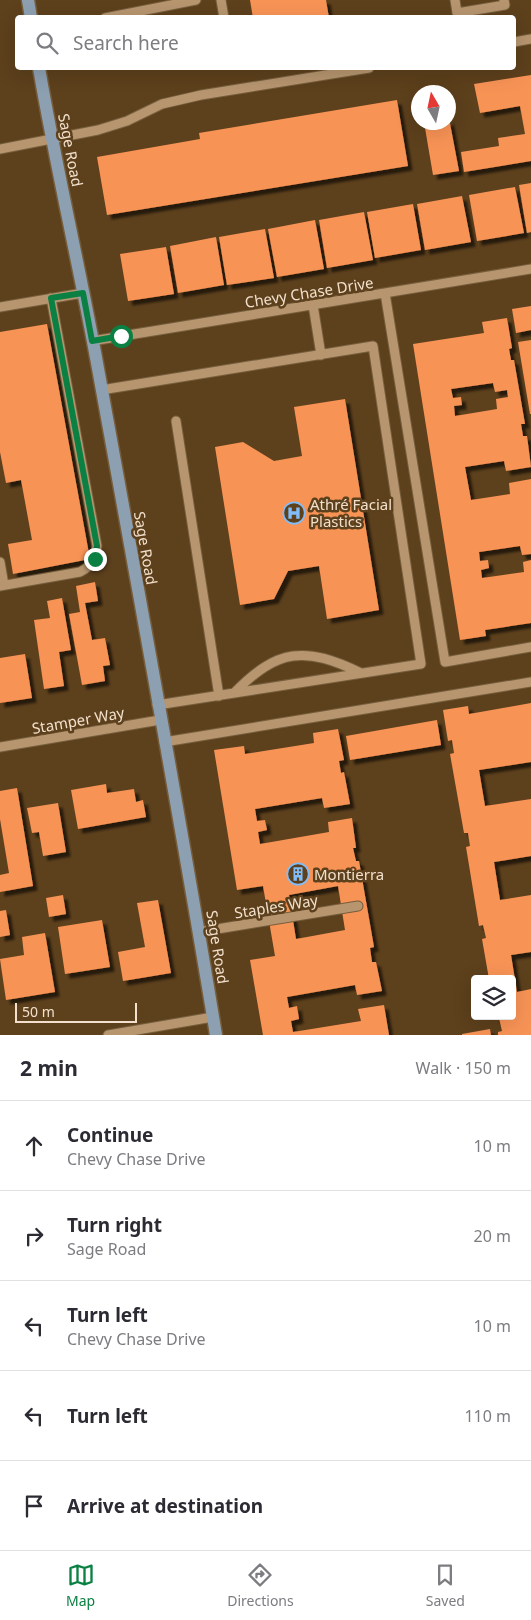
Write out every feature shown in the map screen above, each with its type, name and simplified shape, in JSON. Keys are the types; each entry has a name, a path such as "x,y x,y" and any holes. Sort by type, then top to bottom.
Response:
{"main road":[{"path":"28,0 30,15"},
{"name":"Sage Road","path":"39,70 51,140 101,390 216,1035"}],"street":[{"path":"120,15 196,0"},
{"path":"221,0 224,15"},
{"path":"455,0 457,13 477,14 505,5 504,0"},
{"path":"516,42 531,39"},
{"path":"0,149 105,128 127,121 162,104 193,97 357,70"},
{"name":"Chevy Chase Drive","path":"92,341 531,269"},
{"path":"0,307 83,293"},
{"path":"386,293 445,662 531,647"},
{"path":"0,562 2,585 80,572 91,566 95,559 97,546 51,298"},
{"path":"313,305 321,355"},
{"path":"101,390 373,346 422,664 157,705"},
{"path":"176,421 219,696"},
{"path":"234,693 253,674 280,658 301,654 332,659 361,673"},
{"path":"164,742 531,682"},
{"name":"Stamper Way","path":"0,747 160,720"},
{"name":"Staples Way","path":"199,932 358,906"},
{"path":"108,1035 213,1017"}],"building":[{"path":"250,0 326,0 328,15 252,15"},
{"path":"531,75 531,161 464,172 461,152 499,146 498,138 525,134 520,106 480,113 474,84"},
{"path":"397,100 408,166 107,215 97,157 200,139 199,133"},
{"path":"425,130 451,130 459,171 433,175"},
{"path":"531,183 531,232 527,233 519,185"},
{"path":"515,187 524,233 477,241 469,195"},
{"path":"462,196 471,242 425,250 417,204"},
{"path":"413,204 421,250 375,258 367,212"},
{"path":"364,212 373,260 327,268 319,220"},
{"path":"315,220 324,269 277,277 268,229"},
{"path":"265,229 274,278 227,285 219,237"},
{"path":"216,237 224,285 178,293 170,246"},
{"path":"166,247 174,294 128,301 120,254"},
{"path":"531,306 531,330 516,333 512,309"},
{"path":"507,318 512,348 509,349 511,360 514,360 525,424 521,424 523,436 527,436 531,467 506,471 504,461 465,467 471,500 510,494 509,483 531,479 531,554 522,555 520,546 479,552 480,561 488,560 489,568 481,570 482,578 524,572 523,562 531,560 531,623 485,630 486,636 460,640 413,344 484,333 482,322","holes":["493,383 495,392 507,390 508,397 496,399 497,409 455,416 454,406 462,405 461,397 453,398 451,389"]},
{"path":"47,324 90,559 13,574 8,544 32,540 21,480 6,483 0,452 0,332"},
{"path":"531,340 531,414 530,414 518,342"},
{"name":"Athré Facial Plastics","path":"345,399 379,610 327,619 319,566 288,571 274,599 240,605 215,447 243,442 274,461 302,456 294,407"},
{"path":"95,582 98,601 85,603 92,640 105,638 110,665 103,666 105,681 82,685 69,614 80,612 76,586"},
{"path":"62,598 71,650 59,652 64,686 44,689 34,620 50,618 47,601"},
{"path":"25,654 32,698 0,703 0,658"},
{"path":"531,703 531,762 479,770 485,806 531,799 531,856 494,862 500,900 531,895 531,952 511,955 514,975 488,975 482,939 486,938 483,925 479,926 466,847 470,846 468,833 464,833 450,754 454,753 452,740 448,741 443,710 468,706 469,714"},
{"path":"437,720 441,745 350,760 346,736"},
{"name":"Montierra","path":"338,729 344,760 339,761 341,773 344,772 350,804 324,808 322,798 255,809 257,821 265,820 267,830 258,832 260,844 329,832 328,822 352,818 356,848 353,848 356,861 359,861 374,947 370,948 372,962 376,962 382,991 357,995 355,985 287,997 289,1008 297,1006 299,1019 291,1021 293,1032 361,1021 358,1009 384,1005 389,1035 263,1035 250,960 275,956 263,886 237,890 214,750 244,746 245,754 314,743 313,733","holes":["338,886 345,930 296,939 289,895"]},
{"path":"106,784 107,793 134,789 136,802 143,800 146,817 78,829 71,790"},
{"path":"17,788 33,886 0,892 0,875 9,873 0,819 0,791"},
{"path":"58,803 66,852 43,856 39,832 32,833 27,808"},
{"path":"63,895 66,914 49,917 46,898"},
{"path":"158,900 171,973 123,981 118,952 145,947 137,903"},
{"path":"6,910 10,935 0,937 0,911"},
{"path":"102,920 110,967 65,974 58,927"},
{"path":"45,933 55,992 6,1000 0,959 24,955 22,937"},
{"path":"516,986 517,992 531,989 531,1035 498,1035 498,1032 502,1031 499,1020 516,1020"},
{"path":"490,1029 491,1035 462,1035 462,1034"}],"place":[{"name":"Athré Facial Plastics","path":"294,513"},
{"name":"Montierra","path":"298,874"}],"route":[{"path":"95,559 97,546 51,298 83,293 92,341 121,336"}]}
